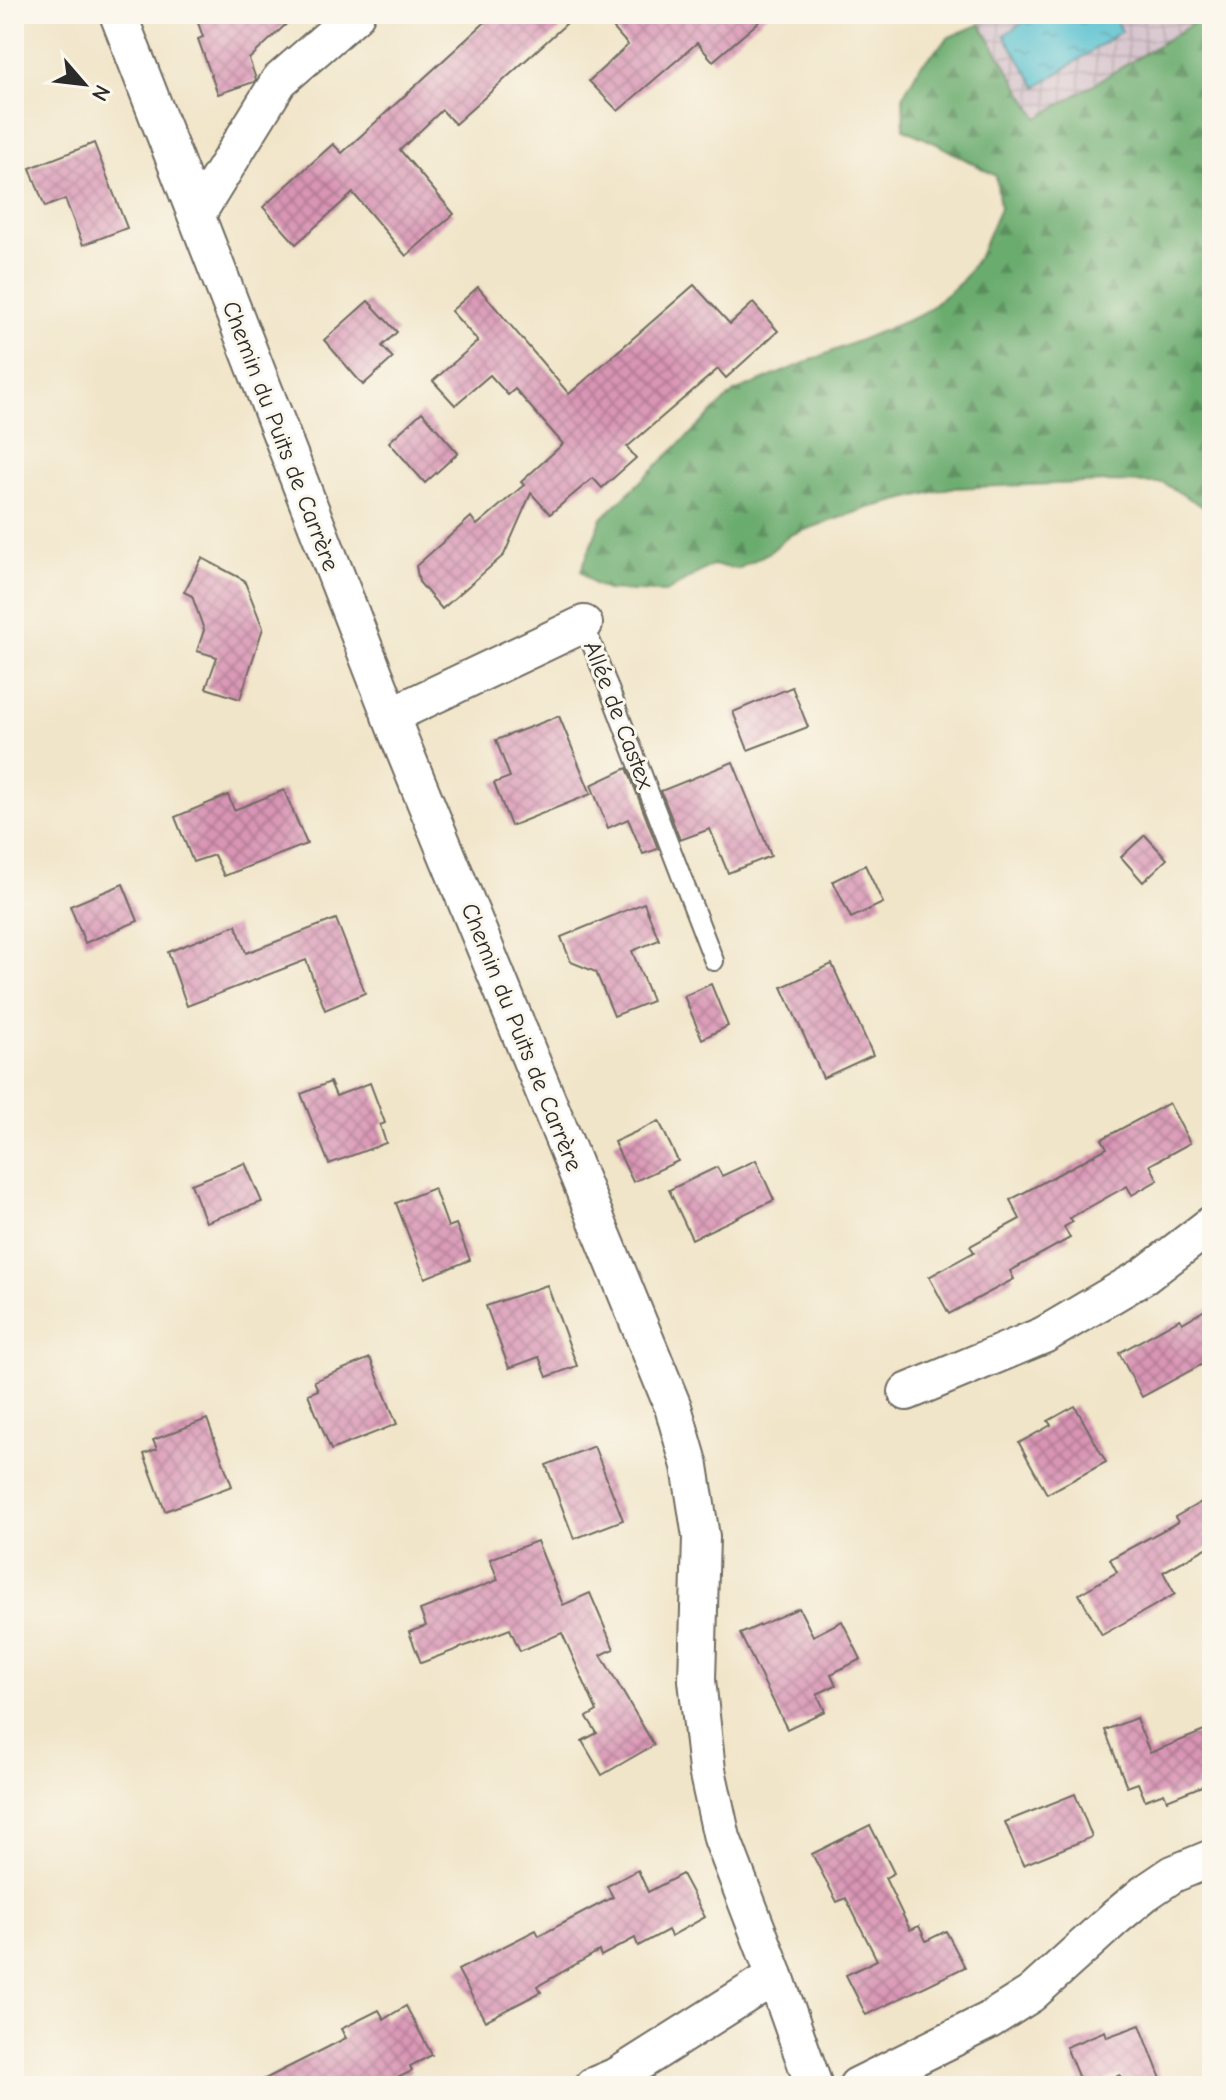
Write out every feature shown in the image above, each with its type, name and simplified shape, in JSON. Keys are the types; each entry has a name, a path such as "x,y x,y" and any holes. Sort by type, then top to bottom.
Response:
{"street":[{"name":"Chemin du Puits de Carrère","path":"118,14 390,716 673,1407 690,1466 701,1537 697,1680 707,1770 722,1838 814,2086"},
{"path":"197,214 279,81 356,14"},
{"name":"Allée de Castex","path":"390,716 584,624"},
{"path":"907,1392 1044,1335 1144,1276 1212,1224"},
{"path":"857,2086 988,2021 1031,1994 1145,1893 1173,1874 1212,1858"},
{"path":"593,2086 619,2075 775,1976"}],"lane":[{"name":"Allée de Castex","path":"584,624 714,961"}],"shaded area":[{"path":"973,14 1209,14 1038,118"}],"green space":[{"path":"1212,14 1212,512 1163,483 950,488 868,508 790,535 770,552 738,569 712,565 666,592 607,590 594,584 581,571 602,518 734,392 923,314 961,282 980,254 1000,208 996,176 904,129 903,96 920,66 949,37 980,24 1038,118"}],"water":[{"path":"1037,14 1111,14 1122,31 1037,87 1004,35"}],"building":[{"path":"195,14 297,14 249,59 256,79 254,82 218,94 198,39 203,37"},
{"path":"494,14 577,14 455,124 442,110 400,150 454,214 406,256 353,193 296,244 263,207 333,144 342,153"},
{"path":"601,14 768,14 713,61 697,43 618,111 589,81 628,45"},
{"path":"94,143 127,228 83,245 65,199 45,207 30,168"},
{"path":"694,285 730,324 753,303 778,331 726,378 718,369 627,447 636,458 602,488 593,478 550,514 531,493 504,555 442,609 419,582 416,566 471,517 477,525 524,485 521,482 563,444 515,389 508,395 490,375 455,405 433,381 478,341 451,311 478,287 569,394"},
{"path":"368,301 397,332 382,346 393,358 363,385 324,340"},
{"path":"422,412 458,453 425,483 389,442"},
{"path":"202,558 244,580 263,628 240,699 206,688 217,657 197,651 204,630 192,596 184,592"},
{"path":"792,687 808,727 748,750 733,712"},
{"path":"559,716 591,794 511,826 494,783 510,777 496,740"},
{"path":"733,762 771,856 728,873 710,829 680,840 661,791"},
{"path":"627,768 658,849 643,854 628,819 608,828 591,785"},
{"path":"284,790 307,844 224,876 214,855 193,862 175,817 228,795 234,810"},
{"path":"1145,835 1167,859 1143,882 1121,857"},
{"path":"865,865 883,903 851,918 833,881"},
{"path":"123,884 138,921 85,943 70,906"},
{"path":"644,903 659,940 632,951 652,1001 614,1016 596,972 571,962 561,937"},
{"path":"336,919 365,993 325,1010 306,960 187,1006 168,952 236,925 246,953"},
{"path":"832,964 873,1055 823,1078 782,987"},
{"path":"711,984 728,1026 702,1039 684,996"},
{"path":"330,1082 336,1096 370,1083 385,1123 380,1125 386,1143 329,1164 301,1094"},
{"path":"1169,1103 1190,1143 1150,1165 1158,1180 1132,1195 1127,1186 1070,1218 1073,1222 1064,1227 1070,1238 1010,1271 1014,1279 949,1314 929,1277 974,1252 970,1246 1020,1219 1010,1200 1107,1148 1102,1139"},
{"path":"659,1121 678,1161 633,1182 614,1142"},
{"path":"756,1160 774,1200 692,1239 669,1190 717,1167 722,1176"},
{"path":"245,1163 262,1202 206,1222 191,1184"},
{"path":"434,1188 448,1227 456,1224 470,1260 425,1278 396,1203"},
{"path":"547,1285 577,1366 547,1377 539,1357 509,1368 486,1306"},
{"path":"1212,1306 1212,1359 1142,1397 1119,1353 1180,1319 1182,1323"},
{"path":"370,1358 397,1424 331,1450 308,1394 318,1390 314,1381"},
{"path":"1075,1406 1106,1462 1047,1494 1019,1443 1051,1425 1048,1421"},
{"path":"207,1419 232,1486 165,1511 144,1454 157,1449 153,1440"},
{"path":"594,1446 623,1520 574,1539 546,1465"},
{"path":"1212,1496 1212,1545 1163,1572 1175,1594 1102,1635 1079,1594 1117,1572 1110,1559 1178,1522 1175,1517"},
{"path":"537,1541 563,1605 590,1593 614,1649 601,1655 654,1745 602,1775 582,1741 597,1733 587,1717 597,1711 562,1633 520,1651 510,1629 421,1663 409,1632 426,1626 420,1610 498,1580 490,1559"},
{"path":"799,1608 813,1636 842,1621 861,1659 831,1674 836,1685 817,1694 825,1711 787,1729 740,1634"},
{"path":"1136,1718 1150,1753 1204,1731 1212,1751 1212,1782 1167,1800 1164,1793 1145,1800 1138,1783 1127,1787 1105,1730"},
{"path":"1075,1794 1092,1837 1023,1865 1005,1822"},
{"path":"870,1825 894,1873 885,1878 910,1930 919,1926 926,1941 946,1931 965,1967 866,2015 846,1975 877,1960 846,1898 837,1902 812,1854"},
{"path":"638,1870 648,1892 682,1874 705,1917 671,1936 668,1930 638,1946 635,1938 601,1956 599,1951 538,1986 541,1992 485,2021 458,1970 536,1930 539,1936 613,1897 607,1886"},
{"path":"406,2006 432,2055 410,2066 412,2071 381,2086 251,2086 346,2038 341,2029 379,2010 384,2019"},
{"path":"1140,2025 1161,2079 1144,2086 1125,2086 1120,2075 1092,2086 1082,2086 1066,2047 1105,2031 1107,2037"}]}
